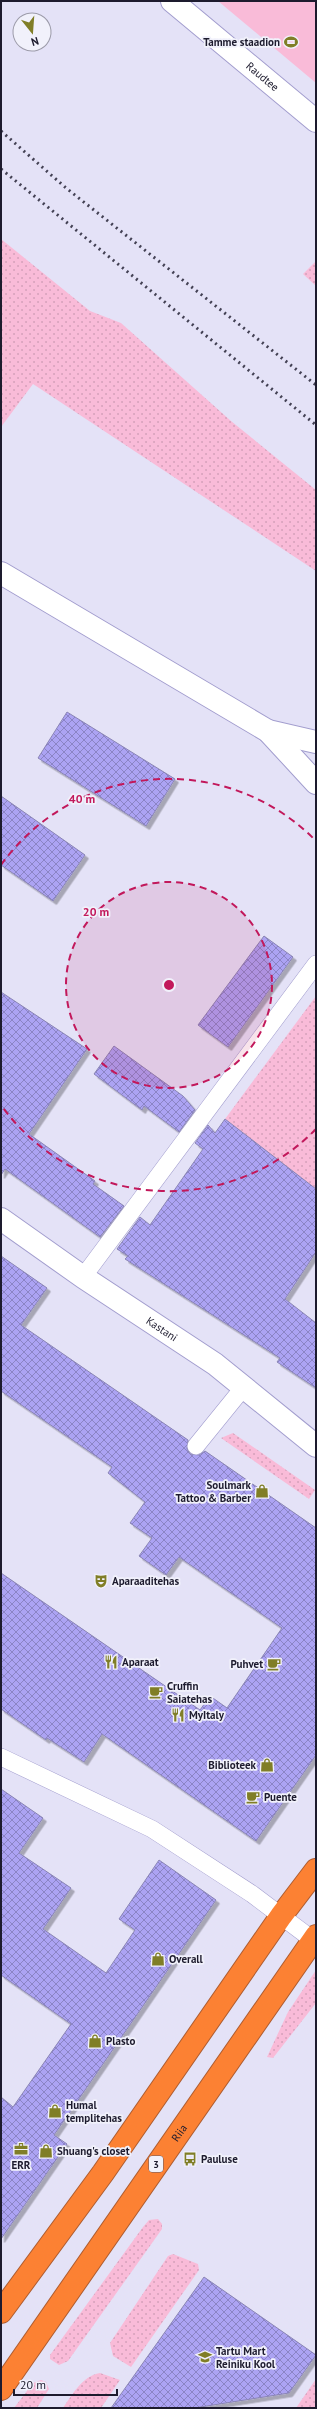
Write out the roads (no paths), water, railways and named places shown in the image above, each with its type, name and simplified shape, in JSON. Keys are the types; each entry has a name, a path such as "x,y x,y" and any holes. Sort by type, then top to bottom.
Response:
{"highway":[{"path":"1,2312 103,2173 281,1916 316,1870"},
{"name":"Riia","path":"1,2390 314,1938"}],"street":[{"name":"Raudtee","path":"172,1 316,121"},
{"path":"1,573 268,731 316,783"},
{"path":"268,731 316,742"},
{"name":"Kastani","path":"1,1219 83,1277 215,1364 316,1446"}],"lane":[{"path":"83,1277 316,964"},
{"path":"196,1446 243,1388"},
{"path":"1,1757 152,1829 252,1894 314,1938"}],"railway":[{"path":"1,131 66,188 316,385"},
{"path":"1,169 316,425"}],"place":[{"name":"Tamme staadion","path":"291,42"},
{"name":"Soulmark Tattoo & Barber","path":"262,1491"},
{"name":"Aparaaditehas","path":"101,1581"},
{"name":"Aparaat","path":"111,1662"},
{"name":"Puhvet","path":"274,1664"},
{"name":"Cruffin Saiatehas","path":"156,1692"},
{"name":"MyItaly","path":"178,1715"},
{"name":"Biblioteek","path":"267,1765"},
{"name":"Puente","path":"253,1797"},
{"name":"Overall","path":"158,1959"},
{"name":"Plasto","path":"95,2041"},
{"name":"Humal templitehas","path":"55,2111"},
{"name":"ERR","path":"21,2149"},
{"name":"Shuang's closet","path":"46,2151"},
{"name":"Pauluse","path":"190,2159"},
{"name":"Tartu Mart Reiniku Kool","path":"205,2357"}]}
